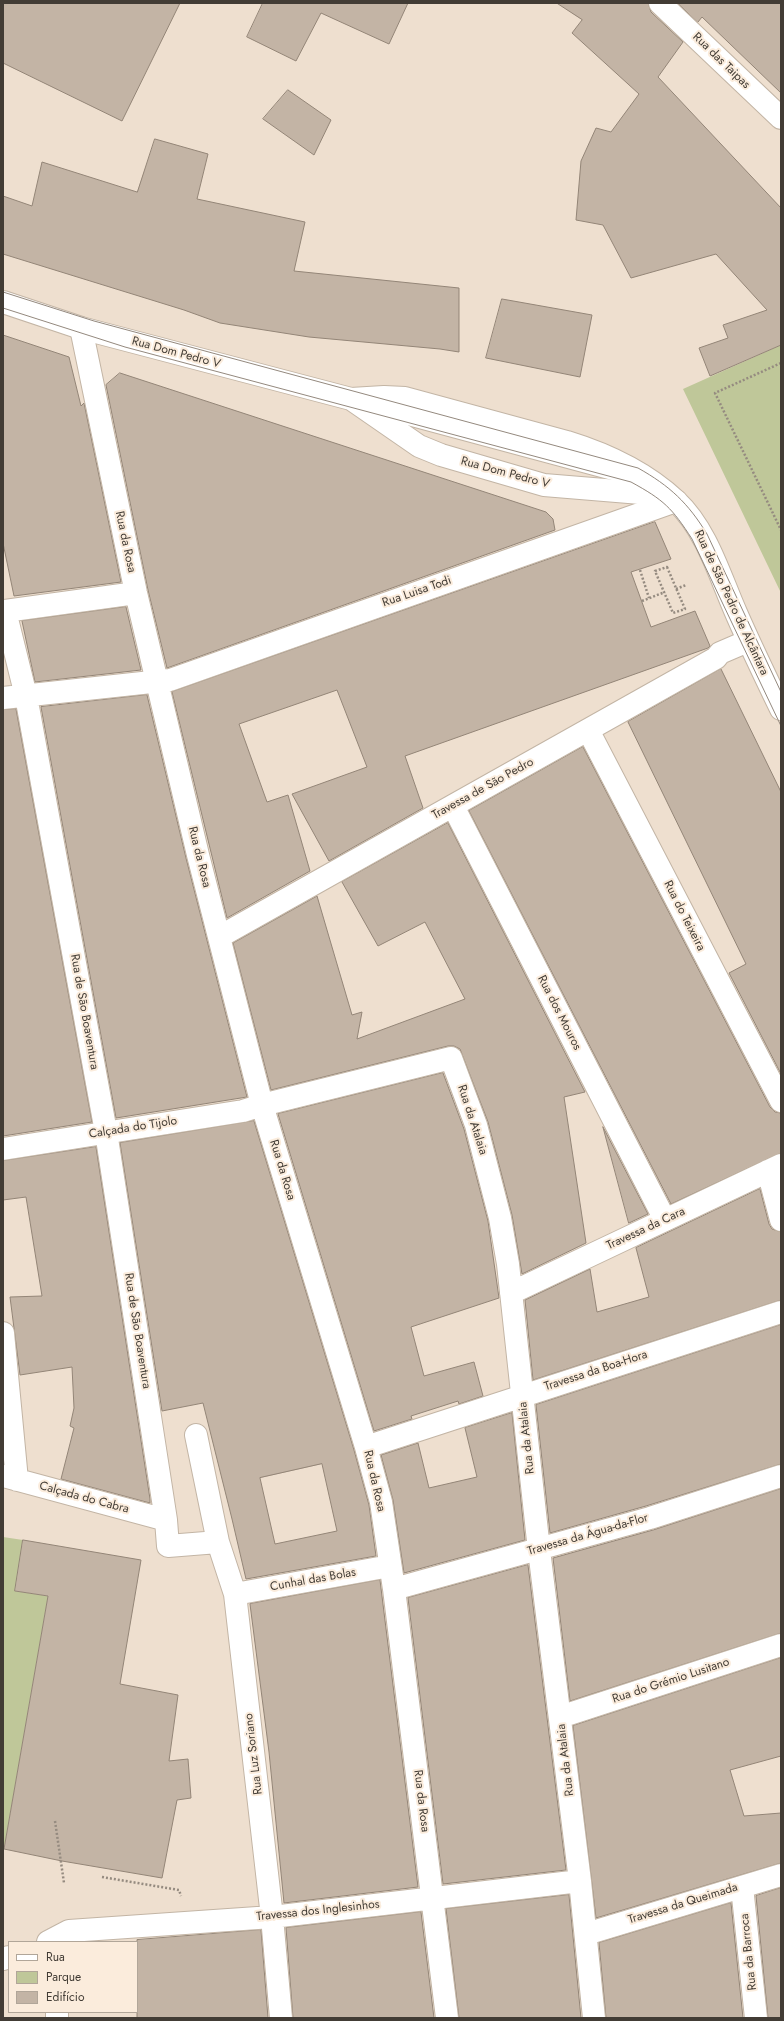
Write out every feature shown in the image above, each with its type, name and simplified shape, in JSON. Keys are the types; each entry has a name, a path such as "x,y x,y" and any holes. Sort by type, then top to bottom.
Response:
{"street":[{"name":"Rua das Taipas","path":"660,3 781,118"},
{"name":"Rua Dom Pedro V","path":"3,302 81,328 351,399 384,397 405,398 588,448 644,476 676,501"},
{"name":"Rua da Rosa","path":"81,328 136,593 196,847 262,1105 366,1447 381,1502 394,1589 434,1898 447,2018"},
{"name":"Rua Dom Pedro V","path":"351,399 419,446 441,455 544,485 653,494 676,501"},
{"name":"Rua de São Pedro de Alcântara","path":"676,501 696,527 706,545 748,641 781,708"},
{"name":"Rua Luisa Todi","path":"3,698 170,680 676,501"},
{"name":"Rua de São Boaventura","path":"136,593 5,611 26,696 106,1132 166,1520 168,1546 218,1542"},
{"name":"Travessa de São Pedro","path":"219,937 716,658 720,653 748,641"},
{"name":"Rua do Teixeira","path":"588,730 781,1102"},
{"name":"Rua dos Mouros","path":"453,806 665,1220"},
{"name":"Rua da Atalaia","path":"262,1105 451,1058 476,1125 500,1218 511,1293 539,1550 586,1934 594,2018"},
{"name":"Calçada do Tijolo","path":"3,1149 243,1111 262,1105"},
{"name":"Travessa da Cara","path":"511,1293 774,1168"},
{"path":"774,1168 781,1220"},
{"name":"Travessa da Boa-Hora","path":"366,1447 781,1312"},
{"path":"3,1333 10,1478"},
{"name":"Rua Luz Soriano","path":"196,1435 218,1542 236,1594 272,1917 281,2018"},
{"name":"Travessa da Água-da-Flor","path":"394,1589 650,1518 781,1476"},
{"name":"Calçada do Cabra","path":"10,1478 166,1520"},
{"name":"Cunhal das Bolas","path":"236,1594 390,1566"},
{"name":"Rua do Grémio Lusitano","path":"560,1717 781,1645"},
{"name":"Travessa da Queimada","path":"586,1934 781,1875"},
{"name":"Travessa dos Inglesinhos","path":"53,1941 69,1931 272,1917 580,1882"},
{"name":"Rua da Barroca","path":"742,1887 756,2018"}],"path":[{"path":"781,363 715,393 781,530"},
{"path":"667,567 676,589 685,609 674,613 655,571 667,567"},
{"path":"640,570 649,598"},
{"path":"676,589 686,585"},
{"path":"642,601 665,592"},
{"path":"55,1821 64,1882"},
{"path":"102,1877 179,1890 187,1924"}],"green space":[{"path":"781,345 781,593 683,389"},
{"path":"3,1537 23,1540 15,1591 48,1596 4,1849"}],"building":[{"path":"3,3 180,3 122,121 3,63"},
{"path":"263,3 408,3 389,44 321,13 296,61 247,37"},
{"path":"557,3 648,3 651,12 683,42 658,77 781,208 781,345 710,376 699,348 728,338 723,325 767,310 716,254 631,278 603,225 576,220 581,161 596,128 611,132 639,94 572,33 582,20"},
{"path":"678,3 781,3 781,93 702,17 698,22"},
{"path":"288,90 331,120 314,155 263,119"},
{"path":"155,139 208,154 197,199 305,222 294,271 459,288 459,352 309,337 220,323 184,310 3,254 3,196 32,206 42,162 137,192"},
{"path":"502,299 592,315 580,377 486,358"},
{"path":"3,335 69,357 81,406 84,403 121,582 14,596 3,543"},
{"path":"120,373 546,512 553,519 555,530 167,668 148,590 106,385"},
{"path":"655,522 671,559 631,572 651,627 695,611 710,646 708,648 405,756 423,808 329,861 292,794 367,767 337,690 239,724 267,802 288,795 310,871 227,918 172,692"},
{"path":"126,607 141,670 35,682 22,621"},
{"path":"721,669 781,792 781,1074 729,973 746,964 628,722"},
{"path":"147,695 186,858 247,1097 116,1118 41,707"},
{"path":"16,709 92,1122 3,1136 3,710"},
{"path":"583,747 770,1107 775,1112 781,1113 781,1153 671,1204 469,811"},
{"path":"448,823 585,1092 564,1097 586,1243 522,1274 512,1215 488,1122 460,1049 454,1046 448,1046 271,1090 233,943 317,896 352,1015 362,1012 357,1039 465,999 425,922 378,946 342,882"},
{"path":"443,1073 464,1129 488,1221 499,1298 411,1327 424,1376 474,1362 483,1396 459,1404 458,1401 411,1416 412,1419 374,1431 278,1114"},
{"path":"254,1121 354,1450 369,1505 376,1556 246,1579 203,1403 162,1411 120,1143","holes":["322,1464 337,1531 275,1544 260,1478"]},
{"path":"603,1127 648,1214 629,1223"},
{"path":"96,1147 150,1503 61,1479 74,1428 70,1426 74,1408 72,1367 20,1375 10,1297 42,1296 26,1197 3,1200 3,1161"},
{"path":"760,1189 769,1224 772,1229 781,1232 781,1300 533,1380 525,1300 590,1269 597,1312 649,1297 636,1248"},
{"path":"781,1325 781,1464 646,1506 550,1533 536,1405"},
{"path":"512,1413 525,1540 404,1573 393,1500 381,1455 418,1443 429,1488 477,1477 465,1428"},
{"path":"781,1489 781,1633 570,1701 553,1558 653,1530"},
{"path":"23,1540 141,1560 120,1684 178,1695 169,1761 188,1759 191,1798 177,1800 162,1878 62,1861 4,1849 48,1596 15,1591"},
{"path":"528,1565 566,1870 443,1884 408,1598"},
{"path":"380,1580 418,1887 284,1903 269,1752 250,1604"},
{"path":"781,1658 781,1756 730,1770 744,1816 781,1813 781,1863 596,1918 573,1726"},
{"path":"781,1888 781,2018 768,2018 756,1896"},
{"path":"569,1895 581,2018 459,2018 446,1909"},
{"path":"731,1903 743,2018 606,2018 599,1943"},
{"path":"421,1912 434,2018 293,2018 286,1928"},
{"path":"261,1930 268,2018 137,2018 137,1940"}],"tram line":[{"path":"3,292 94,321 638,468 660,482 677,496 700,523 707,534 781,692"},
{"path":"3,308 125,347 631,482 652,494 673,512 692,539 781,726"}]}
